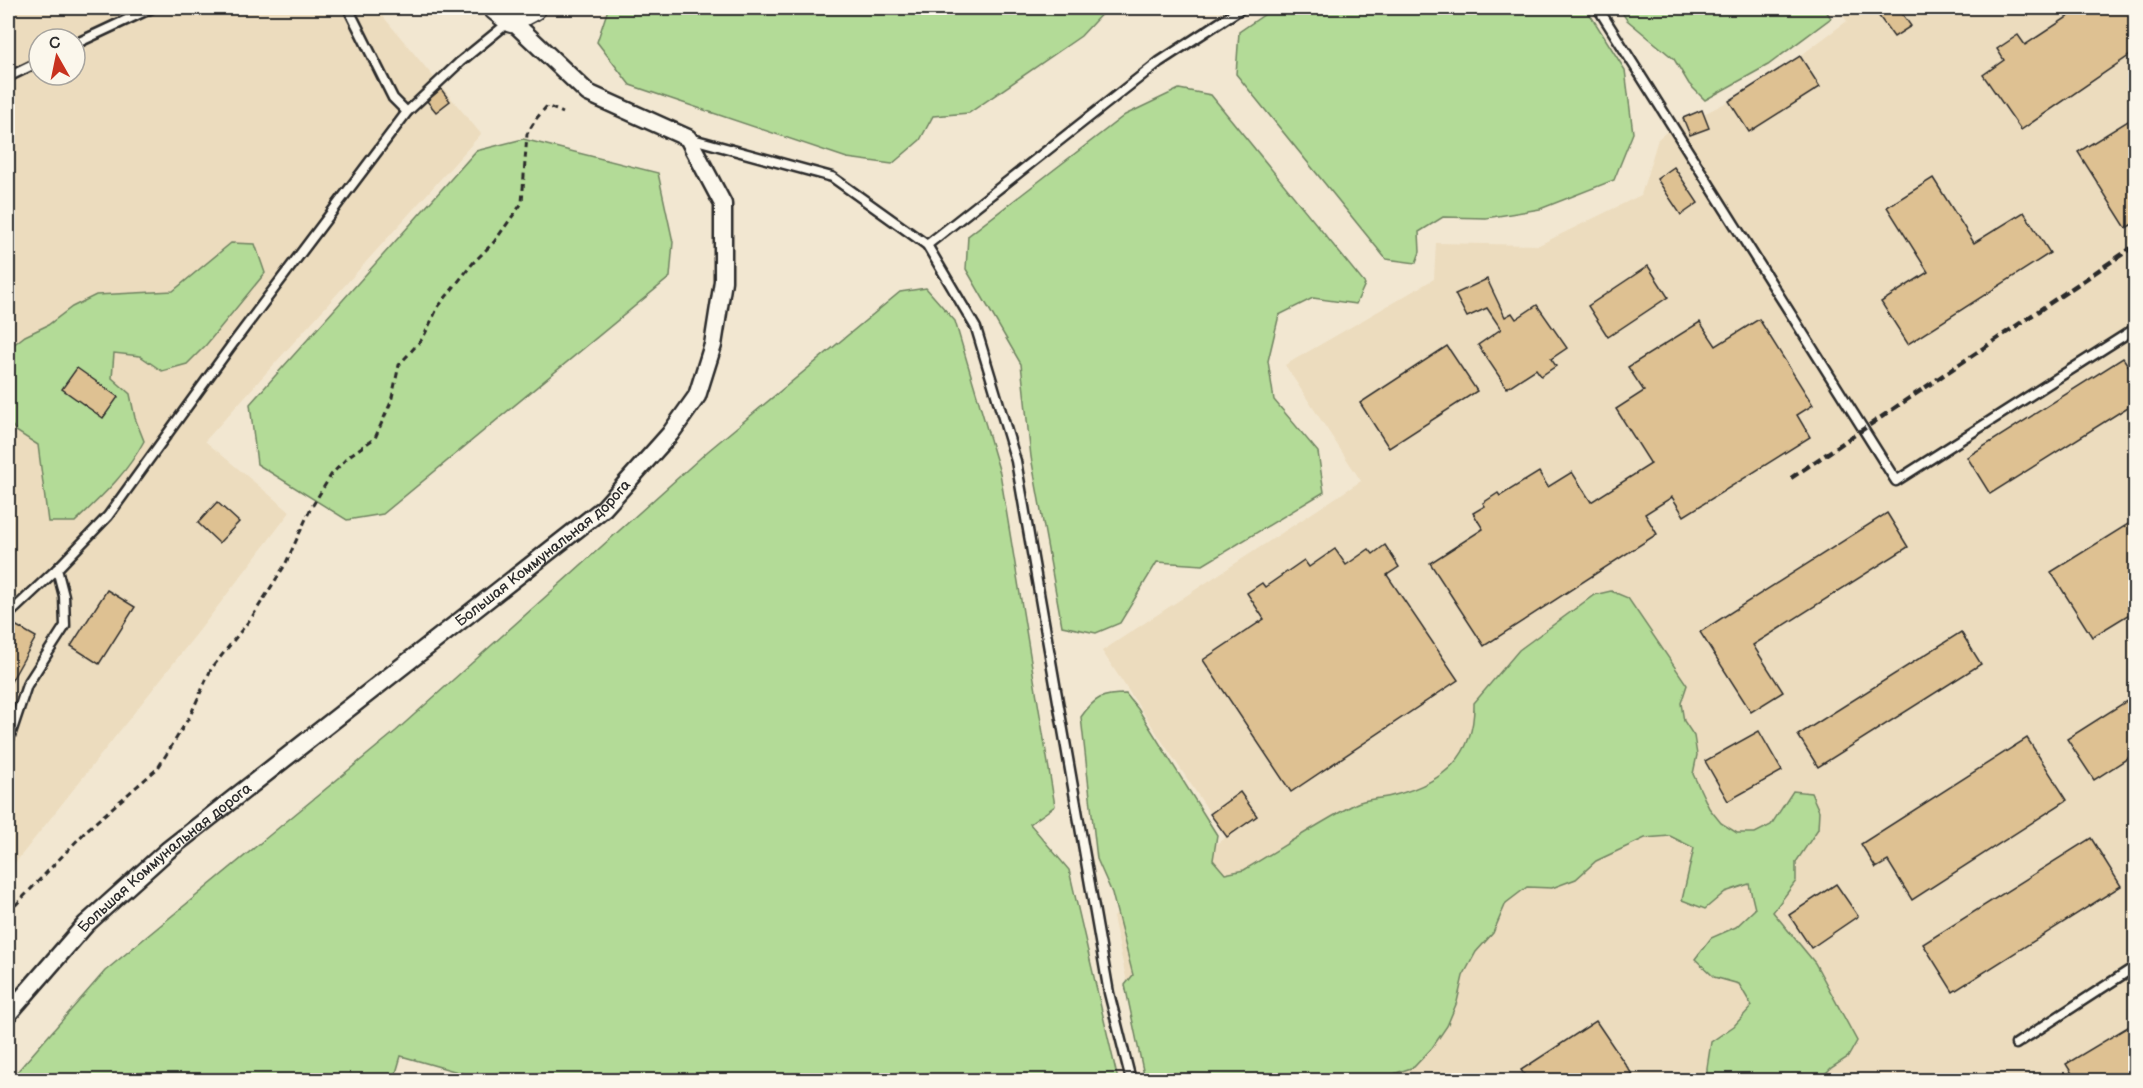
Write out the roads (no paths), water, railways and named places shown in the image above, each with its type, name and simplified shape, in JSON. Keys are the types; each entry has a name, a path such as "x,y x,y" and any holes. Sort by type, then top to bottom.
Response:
{"street":[{"path":"504,14 533,8"},
{"path":"504,14 588,93 688,138"},
{"name":"Большая Коммунальная дорога","path":"8,1014 86,924 168,850 604,508 670,434 697,396 713,345 723,281 723,204 688,138"}],"lane":[{"path":"87,39 152,8"},
{"path":"348,8 393,98 407,112"},
{"path":"927,245 1159,62 1242,8"},
{"path":"1598,8 1896,481 2136,328"},
{"path":"8,615 108,516 231,346 407,112 460,62 504,14"},
{"path":"8,77 27,68"},
{"path":"688,138 831,177 927,245 976,328 1016,460 1107,981 1131,1080"},
{"path":"8,778 8,738 27,685 65,626 64,596 57,569"},
{"path":"2016,1044 2136,966"}],"railway":[{"path":"1791,478 2136,245"}]}
